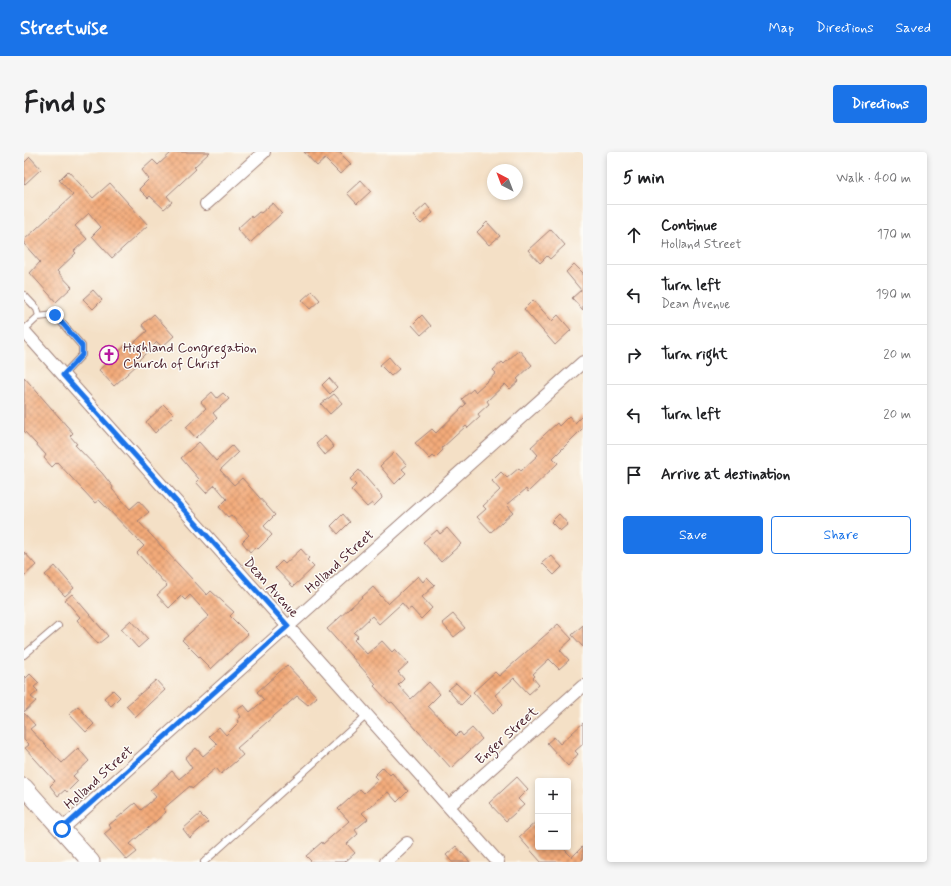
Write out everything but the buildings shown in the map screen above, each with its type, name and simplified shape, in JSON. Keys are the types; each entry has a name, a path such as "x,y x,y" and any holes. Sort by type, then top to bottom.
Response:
{"street":[{"path":"206,204 264,152"},
{"name":"Dean Avenue","path":"24,331 498,862"},
{"name":"Holland Street","path":"62,829 583,362"},
{"name":"Enger Street","path":"449,806 583,686"},
{"path":"24,787 91,862"},
{"path":"386,862 406,844"}],"lane":[{"path":"24,295 37,309 38,317"},
{"path":"24,331 38,317 55,315 82,346 82,355 63,375"},
{"path":"24,655 58,626"},
{"path":"204,862 367,715"}],"place":[{"name":"Highland Congregation Church of Christ","path":"109,355"}],"route":[{"path":"55,315 82,346 82,355 63,375 288,626 62,829"}]}
